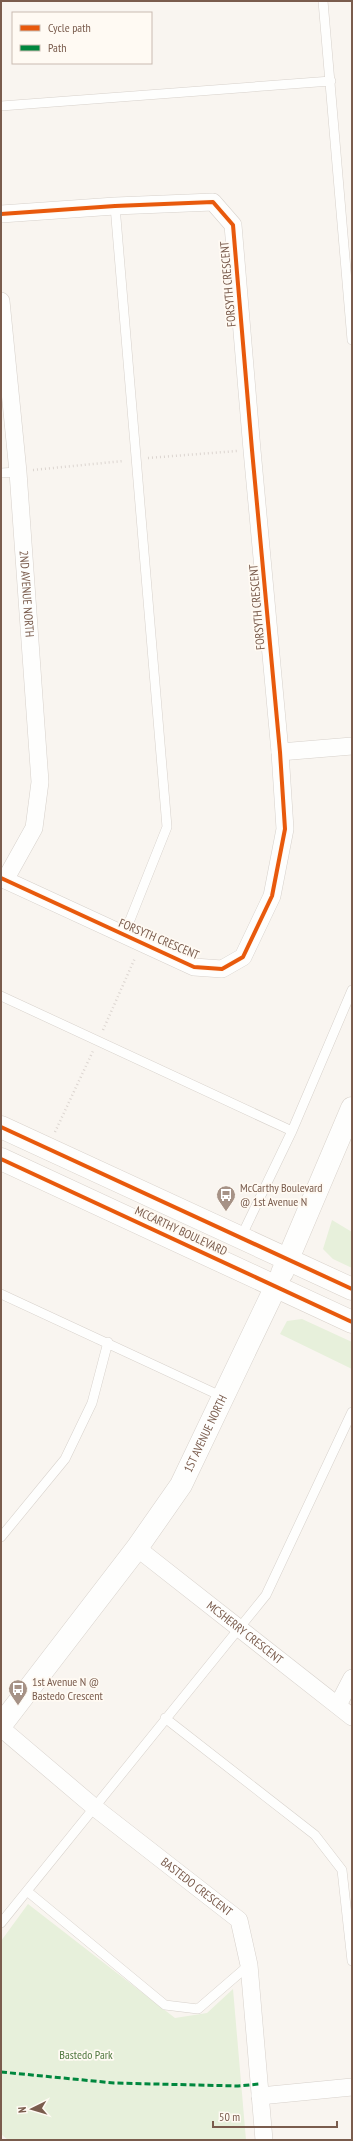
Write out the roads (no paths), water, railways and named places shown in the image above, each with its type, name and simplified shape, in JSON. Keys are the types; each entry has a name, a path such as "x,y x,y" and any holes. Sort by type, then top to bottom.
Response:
{"main road":[{"name":"1ST AVENUE NORTH","path":"1,1725 137,1548 181,1485 276,1286 351,1114"},
{"name":"MCCARTHY BOULEVARD","path":"1,1127 352,1289"},
{"name":"MCCARTHY BOULEVARD","path":"1,1159 352,1322"}],"street":[{"name":"FORSYTH CRESCENT","path":"1,214 115,206 213,202 233,225 280,752 285,830 272,896 244,957 222,969 194,967 3,879"},
{"name":"2ND AVENUE NORTH","path":"1,301 4,366 18,472 40,782 34,828 3,879"},
{"path":"280,752 352,746"},
{"name":"MCSHERRY CRESCENT","path":"137,1548 352,1717"},
{"path":"338,1705 352,1678"},
{"name":"BASTEDO CRESCENT","path":"1,1728 94,1807 239,1920 249,1965 264,2140"},
{"path":"260,2096 352,2087"}],"lane":[{"path":"323,1 352,340"},
{"path":"1,106 331,81"},
{"path":"115,206 167,827 124,935"},
{"path":"1,474 18,472"},
{"path":"241,1237 292,1131 352,990"},
{"path":"1,996 292,1131"},
{"path":"1,1294 108,1342 224,1397"},
{"path":"1,1537 65,1458 92,1403 108,1342"},
{"path":"1,1923 238,1627 266,1595 352,1412"},
{"path":"165,1718 315,1835 342,1870 352,1960"},
{"path":"27,1890 165,2005 198,2009 249,1965"}],"place":[{"name":"McCarthy Boulevard @ 1st Avenue N","path":"226,1212"},
{"name":"1st Avenue N @ Bastedo Crescent","path":"18,1706"}],"park label":[{"name":"Bastedo Park","path":"86,2055"}]}
